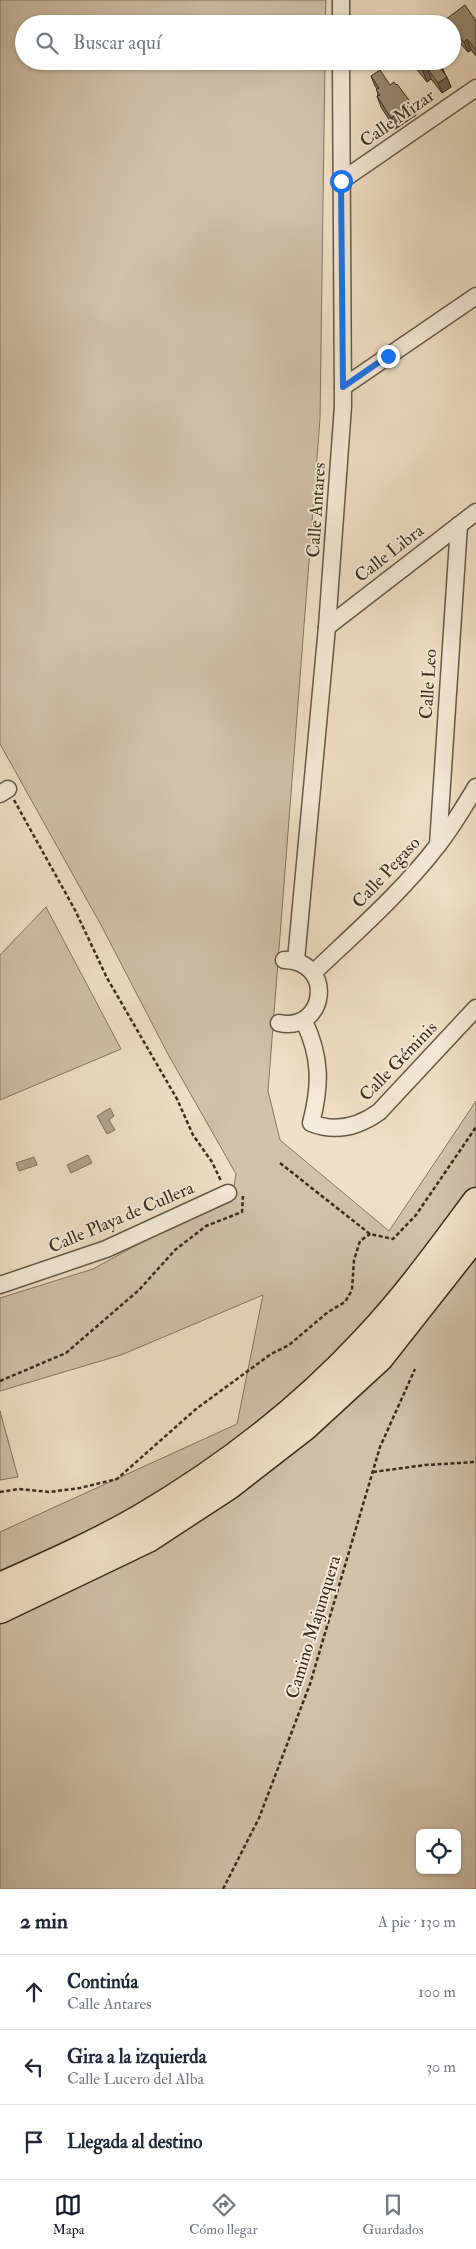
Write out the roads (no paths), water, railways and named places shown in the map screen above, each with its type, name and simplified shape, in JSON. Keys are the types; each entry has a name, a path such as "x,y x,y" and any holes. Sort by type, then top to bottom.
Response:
{"highway":[{"path":"0,1586 139,1519 216,1470 292,1410 365,1341 421,1275 476,1201"},
{"path":"0,1610 148,1539 229,1486 298,1433 380,1358 476,1236"}],"street":[{"path":"341,0 341,15"},
{"name":"Calle Antares","path":"313,973 305,964 290,960 327,627 343,387 341,70"},
{"name":"Calle Mizar","path":"341,181 476,88"},
{"path":"343,387 476,296"},
{"name":"Calle Libra","path":"327,627 476,512"},
{"name":"Calle Leo","path":"438,845 459,525"},
{"name":"Calle Pegaso","path":"313,973 373,916 438,845 476,788"},
{"path":"279,1023 293,1024 304,1020 313,1012 319,998 319,985 313,973"},
{"name":"Calle Géminis","path":"304,1020 313,1040 318,1065 318,1096 311,1123 324,1128 338,1128 364,1122 380,1112 476,1008"},
{"name":"Calle Playa de Cullera","path":"0,1285 106,1249 232,1190"}]}
